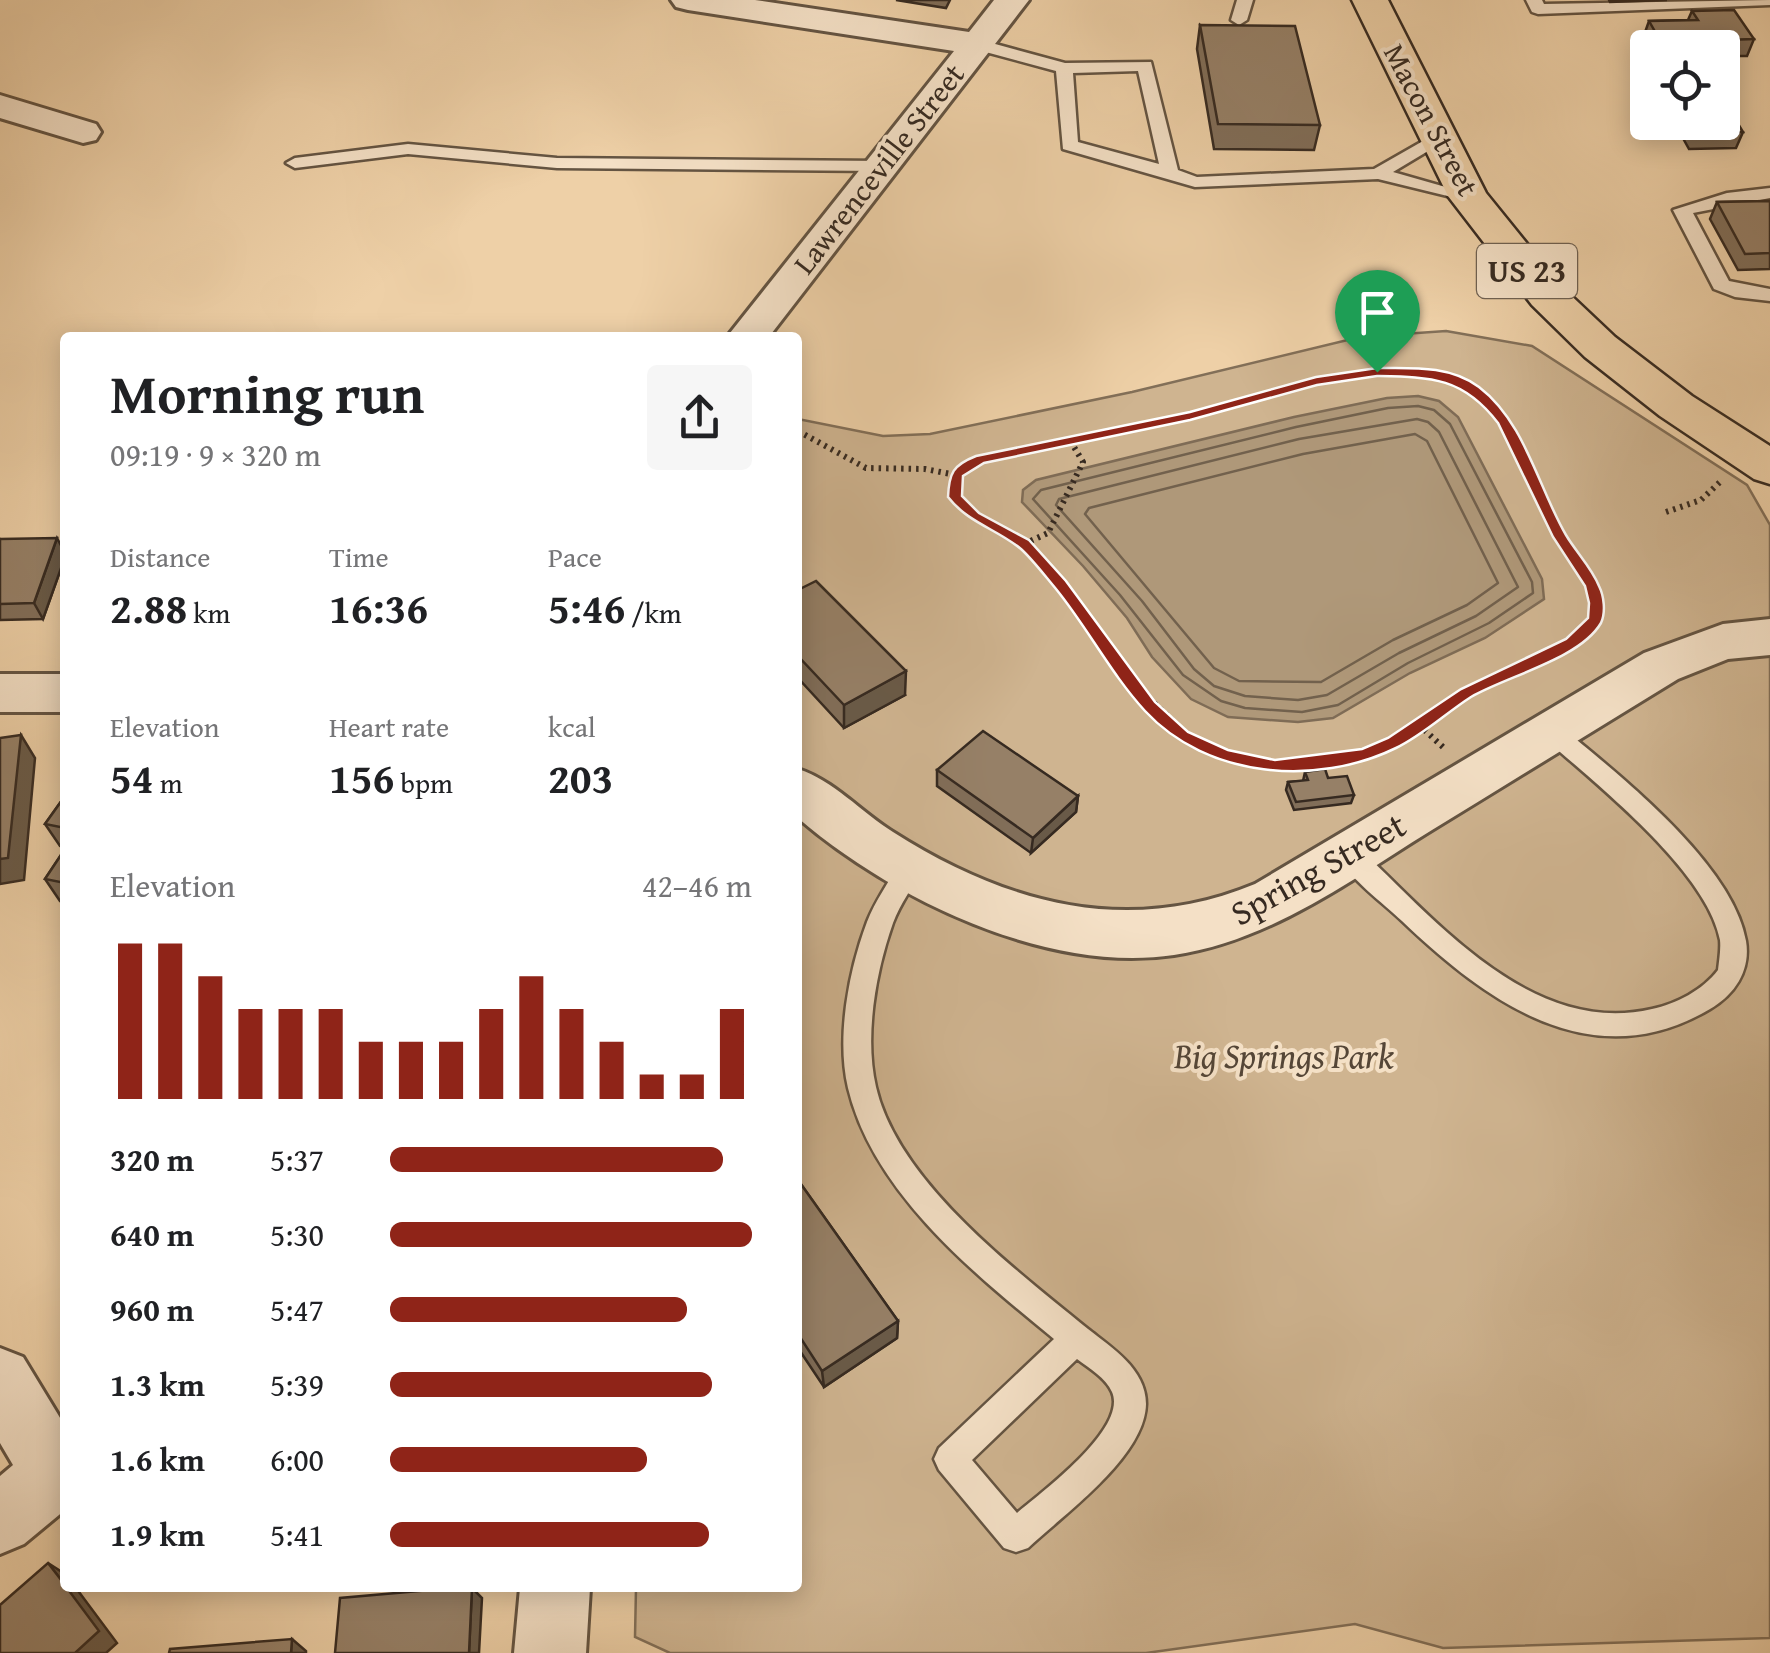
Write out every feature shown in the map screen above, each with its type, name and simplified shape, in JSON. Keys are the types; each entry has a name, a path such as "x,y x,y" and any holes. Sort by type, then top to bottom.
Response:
{"main road":[{"name":"Macon Street","path":"1365,3 1468,196 1547,296 1600,348 1752,470"}],"street":[{"path":"688,0 977,44"},
{"name":"Lawrenceville Street","path":"751,332 1012,0"},
{"path":"0,106 83,132"},
{"name":"Spring Street","path":"802,792 850,831 910,869 985,904 1076,930 1156,935 1220,923 1274,900 1662,666 1723,642 1770,638"},
{"path":"0,693 60,693"},
{"path":"0,1380 60,1474 0,1520"},
{"path":"550,1653 555,1592"}],"lane":[{"path":"1239,20 1245,0"},
{"path":"1534,0 1538,9 1770,0"},
{"path":"977,44 1064,68 1145,66 1170,172"},
{"path":"1064,68 1069,145 1195,182 1378,174 1468,196"},
{"path":"1378,174 1438,138"},
{"path":"296,163 408,149 557,163 882,166"},
{"path":"1770,193 1727,198 1682,210 1720,285 1770,295"},
{"path":"1351,856 1468,966 1568,1020 1598,1026 1662,1018 1679,1014 1719,990 1732,971 1734,949 1711,890 1647,814 1552,732"},
{"path":"910,869 880,922 860,1018 862,1090 894,1164 1010,1285 1118,1372 1128,1388 1130,1410 1122,1435 1016,1536 950,1459 1076,1339"}],"path":[{"path":"1406,370 1450,378 1470,387 1504,422 1539,499 1592,585 1597,603 1595,620 1571,643 1467,693 1394,743 1336,761 1275,766 1249,763 1200,746 1166,722 1061,585 1024,544 962,509 953,486 963,466 1071,442 1190,416 1316,381 1406,370"},
{"path":"802,433 866,468 925,469 956,475"},
{"path":"1024,544 1048,533 1083,462 1071,442"},
{"path":"1666,512 1711,494 1752,470"}],"green space":[{"name":"Big Springs Park","path":"1446,331 1532,346 1747,485 1770,525 1770,1638 1443,1648 1355,1624 1146,1653 670,1653 635,1637 636,1592 802,1592 802,420 883,436 930,434 1132,392 1360,337"}],"water":[{"path":"1418,396 1439,401 1458,417 1542,579 1544,599 1485,638 1410,673 1333,718 1298,722 1228,717 1191,699 1152,657 1127,618 1083,566 1022,502 1023,490 1036,480 1294,417 1387,398"}],"building":[{"path":"1734,10 1754,39 1740,39 1740,30 1654,30 1649,21 1698,20 1692,11"},
{"path":"1200,25 1295,26 1320,125 1218,124"},
{"path":"1770,201 1770,253 1745,254 1717,202"},
{"path":"57,538 34,603 0,604 0,539"},
{"path":"816,581 906,671 844,705 802,660 802,588"},
{"path":"983,731 1078,796 1033,838 937,770"},
{"path":"21,735 8,858 0,859 0,738"},
{"path":"1325,769 1328,778 1347,776 1354,795 1296,802 1288,782 1308,780 1305,772"},
{"path":"60,803 60,827 45,824"},
{"path":"60,856 60,882 45,879"},
{"path":"802,1186 898,1321 822,1371 802,1340"},
{"path":"48,1563 60,1579 60,1592 70,1592 99,1631 75,1653 0,1653 0,1605"},
{"path":"472,1592 469,1653 335,1653 340,1598"},
{"path":"292,1639 291,1653 169,1653 170,1649"}],"route":[{"path":"1377,372 1433,372 1470,387 1490,404 1504,422 1560,537 1592,585 1597,603 1595,620 1571,643 1467,693 1394,743 1364,755 1275,766 1224,756 1183,736 1150,706 1061,585 1024,544 962,509 955,497 956,475 963,466 981,459 1190,416 1316,381 1377,372"}]}
